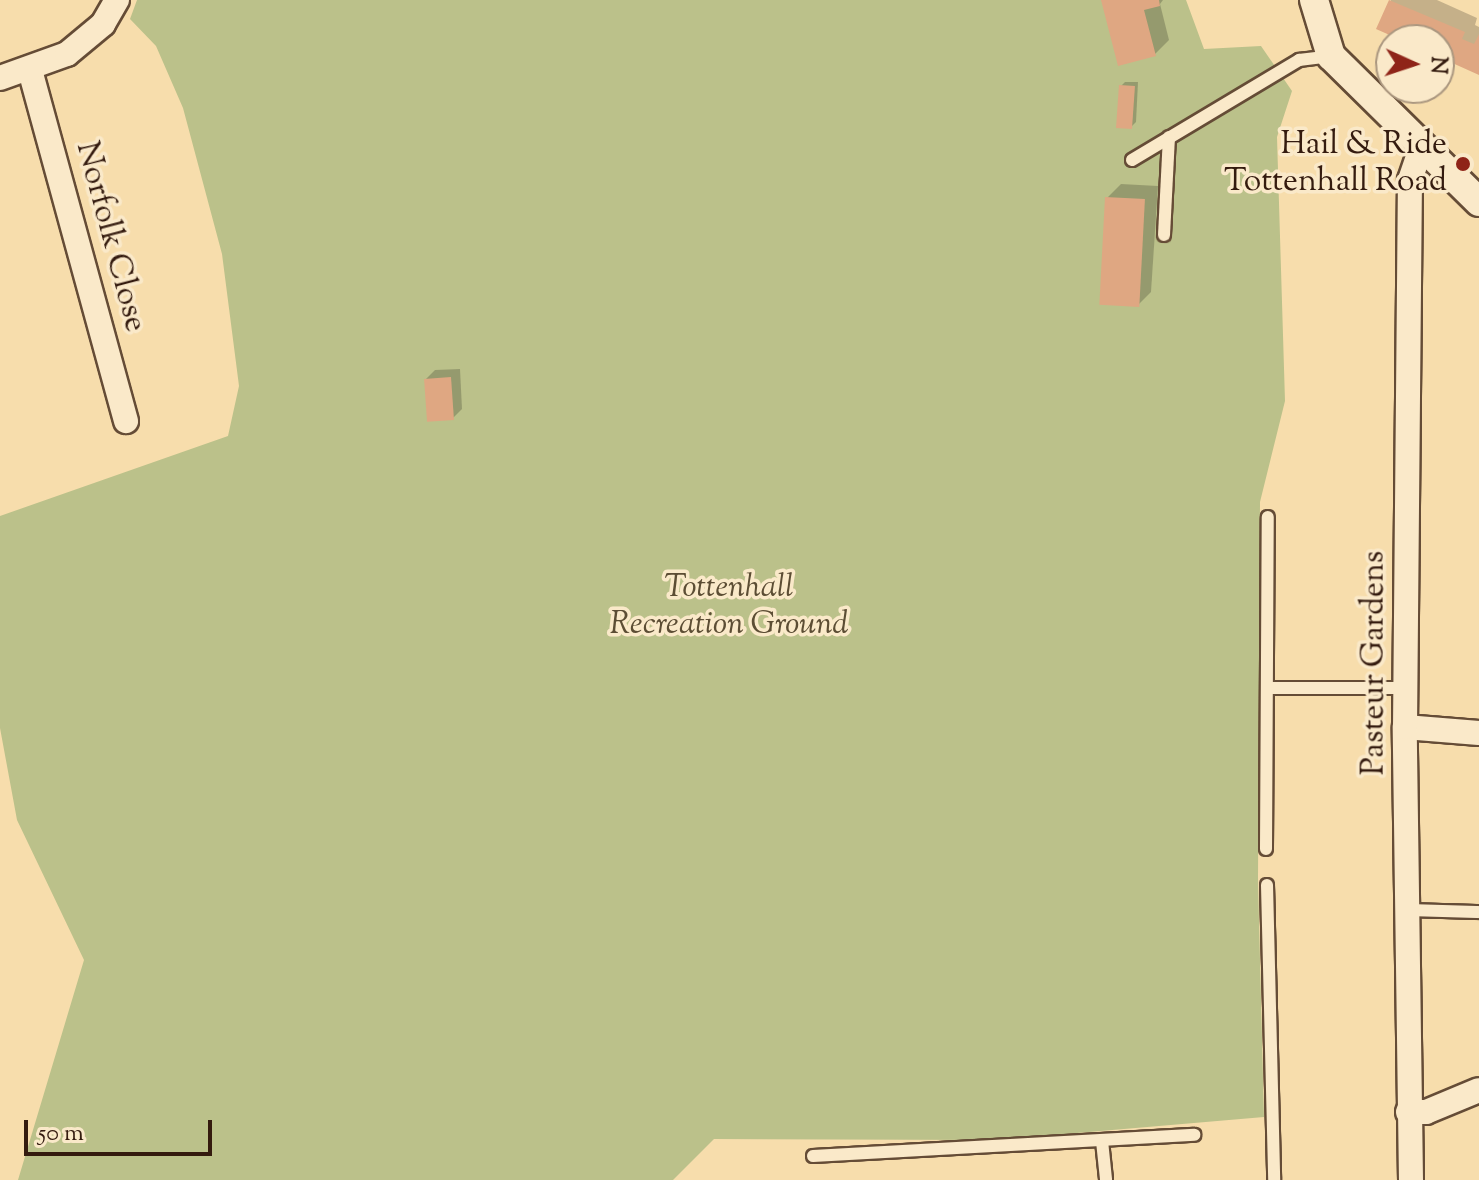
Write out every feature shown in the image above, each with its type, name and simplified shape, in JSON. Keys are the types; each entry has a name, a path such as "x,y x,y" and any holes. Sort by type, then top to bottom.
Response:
{"street":[{"path":"0,78 30,70 67,54 88,40 117,0"},
{"path":"1314,0 1331,56 1479,202"},
{"name":"Norfolk Close","path":"30,70 126,421"},
{"name":"Pasteur Gardens","path":"1411,1180 1405,688 1410,180 1421,148"},
{"path":"1405,727 1479,733"},
{"path":"1408,1112 1426,1112 1479,1090"}],"lane":[{"path":"1132,160 1299,60 1331,56"},
{"path":"1164,235 1169,137"},
{"path":"1266,849 1268,517"},
{"path":"1267,688 1405,688"},
{"path":"1267,885 1274,1180"},
{"path":"1406,910 1479,912"},
{"path":"813,1156 1194,1135"},
{"path":"1102,1141 1106,1180"}],"green space":[{"name":"Tottenhall Recreation Ground","path":"137,0 1186,0 1204,49 1261,46 1292,91 1277,137 1285,401 1260,502 1258,880 1264,1117 994,1140 714,1139 673,1180 18,1180 84,960 17,820 0,728 0,516 228,436 239,386 222,254 183,108 156,46 130,19"}],"building":[{"path":"1101,0 1159,0 1160,6 1144,10 1156,56 1118,66"},
{"path":"1389,0 1446,24 1378,24"},
{"path":"1455,28 1465,32 1462,39 1474,44 1479,34 1479,75 1455,64"},
{"path":"1119,85 1135,86 1132,129 1116,128"},
{"path":"1105,197 1145,199 1139,307 1099,305"},
{"path":"451,377 454,420 427,422 424,379"}],"place":[{"name":"Hail & Ride Tottenhall Road","path":"1463,164"}]}
